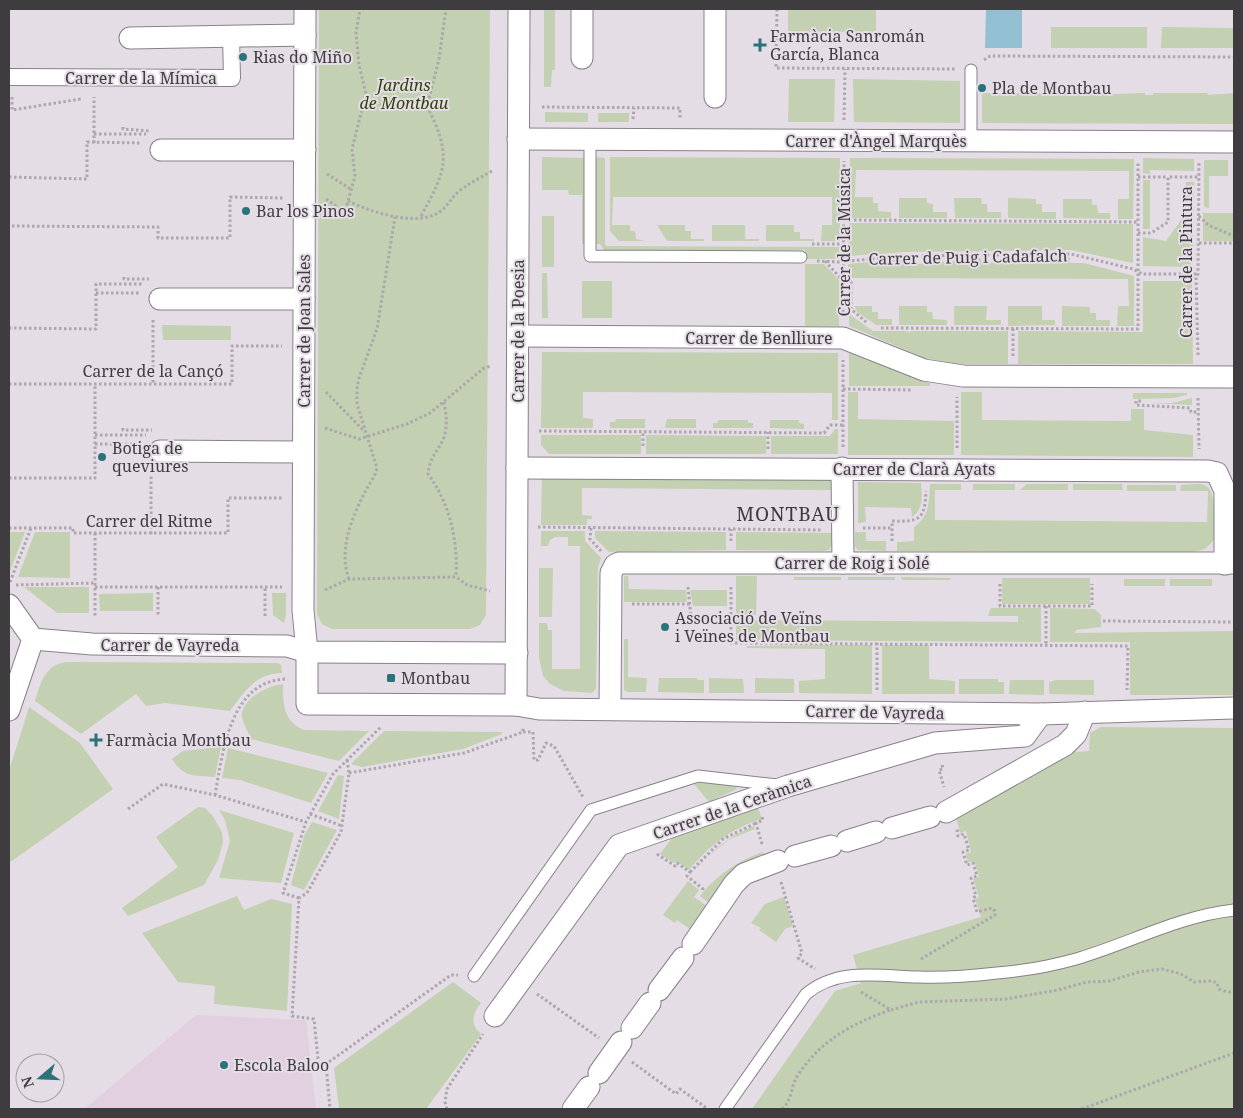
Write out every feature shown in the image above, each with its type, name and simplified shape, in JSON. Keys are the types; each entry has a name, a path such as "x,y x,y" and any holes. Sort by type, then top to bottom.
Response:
{"street":[{"name":"Carrer de Joan Sales","path":"305,9 303,610 307,652"},
{"name":"Carrer de la Poesia","path":"517,653 519,9"},
{"path":"582,9 582,58"},
{"path":"714,97 715,9"},
{"path":"130,38 305,35"},
{"name":"Carrer de la Mímica","path":"9,77 232,78 231,36"},
{"path":"155,138 305,150"},
{"name":"Carrer d'Àngel Marquès","path":"518,139 1234,142"},
{"path":"154,294 304,299"},
{"name":"Carrer de Benlliure","path":"518,336 843,338 924,370 963,376 1234,377"},
{"path":"156,458 303,452"},
{"path":"842,459 843,563"},
{"name":"Carrer de Clarà Ayats","path":"517,468 842,459 1208,470 1217,473 1225,491 1229,564"},
{"name":"Carrer de Roig i Solé","path":"610,709 611,573 615,565 624,562 1229,564"},
{"path":"9,710 33,638 12,596"},
{"name":"Carrer de Vayreda","path":"33,638 92,644 287,646 307,652 517,653"},
{"name":"Carrer de Vayreda","path":"307,652 307,704 520,715 539,709 1042,714 1234,708"},
{"path":"517,653 520,715"},
{"path":"573,1109 688,951 734,884 744,874 780,860 938,814 1065,745 1076,734 1085,712"},
{"name":"Carrer de la Ceràmica","path":"494,1016 619,845 788,786 935,743 1025,736 1042,714"}],"lane":[{"path":"971,70 971,141"},
{"path":"590,140 590,256 801,257"},
{"path":"474,976 591,810 698,776 788,786"},
{"path":"725,1109 806,994 817,985 833,978 856,975 920,977 998,973 1074,960 1190,919 1234,910"}],"path":[{"path":"322,197 345,212 355,176 352,149 365,105 366,94 359,65 356,33 360,9"},
{"path":"421,216 440,180 444,158 437,126 427,106 439,59 446,9"},
{"path":"844,125 845,69"},
{"path":"12,94 12,110 95,96 94,143"},
{"path":"365,105 427,106"},
{"path":"542,108 680,108 680,125"},
{"path":"94,134 155,138 151,129 123,129 123,127"},
{"path":"9,177 87,179 87,142 137,143"},
{"name":"Carrer de la Música","path":"843,321 844,156"},
{"name":"Carrer de la Pintura","path":"1198,358 1196,292 1198,274 1199,156"},
{"path":"874,328 1138,329 1138,157"},
{"path":"323,171 352,190"},
{"path":"348,201 372,212 395,217 434,214 442,210 457,192 492,171"},
{"path":"1138,177 1199,177"},
{"path":"1138,233 1151,233 1168,222 1168,177"},
{"path":"12,226 158,226 158,238 230,238 230,198 291,198"},
{"path":"1199,216 1208,225 1234,236"},
{"path":"349,579 344,561 347,542 357,509 377,468 357,404 358,378 377,329 395,217"},
{"path":"844,220 1138,222"},
{"path":"1198,243 1234,243"},
{"path":"805,244 844,244"},
{"name":"Carrer de Puig i Cadafalch","path":"844,282 825,261 905,256 1071,254 1138,271 1142,274 1198,274"},
{"path":"124,277 124,279 153,279 153,384"},
{"path":"844,282 851,282 851,309 868,323"},
{"path":"9,328 96,329 96,284 154,294"},
{"path":"96,293 138,293"},
{"path":"1013,328 1013,357"},
{"name":"Carrer de la Cançó","path":"9,384 232,384 232,346 291,346"},
{"path":"842,459 843,350"},
{"path":"322,427 359,439 407,424 430,413 484,368 491,366"},
{"path":"9,478 94,478 95,384"},
{"path":"322,388 368,435"},
{"path":"843,389 919,390"},
{"path":"957,390 957,449"},
{"path":"1154,401 1136,401 1136,405 1190,408 1191,412 1198,412 1198,435"},
{"path":"444,402 447,420 443,438 432,455 428,474 444,499 450,516 457,561 456,576"},
{"path":"539,431 824,432 830,425 843,425"},
{"path":"95,435 152,435 152,430 123,430 123,428"},
{"path":"768,432 768,457"},
{"path":"94,444 137,444"},
{"path":"152,534 156,458"},
{"path":"892,541 892,521 913,522 921,515 926,505 926,489"},
{"name":"Carrer del Ritme","path":"9,528 73,528 73,533 228,533 228,498 290,498"},
{"path":"538,527 824,530"},
{"path":"10,582 31,528"},
{"path":"590,528 590,539 605,555"},
{"path":"866,528 892,528"},
{"path":"95,533 95,616"},
{"path":"323,592 349,579 456,576 467,586 490,592"},
{"path":"1000,576 1000,606 1092,606 1092,587"},
{"path":"12,596 18,583 158,587 290,587"},
{"path":"688,586 691,618 731,618"},
{"path":"158,587 158,616"},
{"path":"265,587 265,616"},
{"path":"732,587 732,642 1128,646 1127,698"},
{"path":"622,604 691,604"},
{"path":"1046,606 1046,646"},
{"path":"1103,621 1234,622"},
{"path":"877,643 877,697"},
{"path":"215,795 224,747 237,711 257,686 265,682 282,679"},
{"path":"520,715 523,732"},
{"path":"347,760 349,773 341,832 307,893 299,898 283,893 306,822 333,774 347,760 384,725"},
{"path":"349,773 464,753 523,732 533,732 534,760 538,760 546,743 554,746 591,810"},
{"path":"128,809 163,784 215,795 306,822"},
{"path":"716,910 697,897 703,889 686,876 723,839 763,820 757,797"},
{"path":"310,814 342,826"},
{"path":"756,823 762,844 770,842 771,846 764,848 780,860 774,879 780,877 802,953 798,958 833,978"},
{"path":"678,825 657,854 675,866 677,863 690,872"},
{"path":"299,898 292,1016 314,1019 319,1069 451,975 474,976"},
{"path":"920,977 920,960 995,915 995,911 992,908 977,912"},
{"path":"782,1109 790,1102 796,1078 808,1061 844,1028 891,1010 919,1002 1006,999 1058,990 1087,982 1110,981 1139,972 1162,969 1181,974 1194,982 1212,981 1217,983 1220,989 1234,992"},
{"path":"856,975 861,993 891,1010"},
{"path":"447,1109 445,1102 446,1089 494,1016"},
{"path":"1082,1109 1234,1053"},
{"path":"326,1064 330,1109"}],"shaded area":[{"name":"Escola Baloo","path":"196,1015 306,1020 316,1109 84,1109"}],"green space":[{"name":"Jardins de Montbau","path":"319,9 490,9 486,615 480,625 470,629 332,629 322,624 317,614"},
{"path":"544,9 555,9 555,70 552,70 551,87 544,87"},
{"path":"788,9 876,9 876,32 788,31"},
{"path":"1051,27 1147,27 1147,48 1051,48"},
{"path":"1162,27 1234,28 1234,48 1161,48"},
{"path":"789,79 835,79 834,122 788,122"},
{"path":"853,79 960,81 960,123 854,122"},
{"path":"982,93 1019,93 1020,95 1027,93 1082,93 1082,95 1145,93 1145,95 1153,95 1153,93 1207,93 1208,95 1234,93 1234,124 982,123"},
{"path":"545,112 588,113 588,122 545,122"},
{"path":"598,113 629,113 629,122 598,122"},
{"path":"542,157 585,158 585,244 582,244 582,195 569,195 568,190 542,190"},
{"path":"594,157 605,158 605,244 607,246 839,247 839,259 805,259 805,250 604,250 600,244 595,244"},
{"path":"610,157 840,158 840,241 821,241 822,225 832,225 832,197 613,197 612,225 630,225 630,231 635,231 636,239 645,241 619,241 610,231"},
{"path":"850,158 1134,159 1133,219 1118,219 1118,199 1129,199 1129,171 856,170 855,197 873,197 873,203 878,203 878,211 891,212 891,218 849,218"},
{"path":"1143,158 1194,159 1194,171 1150,170 1150,174 1143,173"},
{"path":"1204,160 1228,160 1228,176 1209,176 1209,208 1204,207"},
{"path":"1143,180 1150,180 1150,229 1143,229"},
{"path":"1186,182 1194,182 1193,261 1188,267 1143,266 1143,237 1166,241 1186,213"},
{"path":"899,198 927,198 927,203 933,204 933,212 947,212 947,218 899,218"},
{"path":"954,198 981,198 982,204 987,204 987,212 1001,212 1001,218 955,218"},
{"path":"1008,198 1036,199 1036,204 1042,204 1042,212 1056,212 1056,219 1008,218"},
{"path":"1063,199 1092,199 1092,205 1097,205 1098,213 1110,213 1110,219 1063,218"},
{"path":"1203,213 1234,213 1234,241 1203,241"},
{"path":"542,216 554,216 554,267 542,267"},
{"path":"849,223 1133,224 1133,263 1071,250 906,252 848,256"},
{"path":"657,225 685,225 685,231 691,231 691,239 704,239 704,241 667,241"},
{"path":"712,225 745,225 745,239 759,239 759,241 712,241"},
{"path":"766,225 794,225 794,232 800,232 800,239 814,239 814,241 766,241"},
{"path":"1070,257 1070,263 1084,263 1134,276 1134,326 1117,326 1118,306 1129,306 1128,279 849,278 848,264 905,259 906,265 981,258 982,263"},
{"path":"805,264 824,264 839,280 839,326 805,326"},
{"path":"542,273 547,273 548,318 542,318"},
{"path":"582,281 612,281 612,318 582,318"},
{"path":"1143,281 1192,281 1193,364 1018,364 1018,331 1143,332"},
{"path":"855,306 872,306 872,312 878,312 878,319 892,319 892,325 876,325 857,312"},
{"path":"899,306 927,306 927,312 932,312 933,319 947,320 947,325 899,325"},
{"path":"954,306 987,306 986,320 1001,320 1001,325 954,325"},
{"path":"1008,306 1042,306 1042,320 1055,320 1055,325 1008,326"},
{"path":"1062,306 1090,307 1090,313 1096,313 1096,320 1110,320 1110,326 1062,326"},
{"path":"849,314 873,331 907,331 910,333 910,331 1008,331 1008,364 955,364 925,358 849,326"},
{"path":"162,325 231,326 231,340 163,340"},
{"path":"542,352 838,353 838,420 832,420 832,393 583,392 583,418 593,419 593,428 541,428"},
{"path":"849,353 930,383 930,386 849,386"},
{"path":"848,392 858,392 858,419 954,421 954,455 848,455"},
{"path":"961,392 982,392 982,420 1131,421 1131,409 1144,409 1144,430 1193,435 1193,457 961,455"},
{"path":"1133,393 1187,393 1187,395 1173,398 1133,399"},
{"path":"1192,398 1192,405 1151,403 1172,403"},
{"path":"616,419 645,419 645,428 610,428 610,422 615,422"},
{"path":"667,419 696,419 696,428 665,428"},
{"path":"718,420 748,420 748,423 753,423 753,428 713,428 713,423 718,423"},
{"path":"770,420 799,420 799,423 804,424 804,429 770,428"},
{"path":"835,429 838,429 838,454 771,454 771,436 830,436"},
{"path":"541,435 641,435 641,454 549,454 541,445"},
{"path":"646,435 766,436 766,454 646,454"},
{"path":"542,477 831,478 831,490 582,488 582,515 592,516 592,519 587,519 587,525 541,525"},
{"path":"858,482 921,483 922,497 919,510 912,517 911,508 865,507 866,522 858,523"},
{"path":"930,484 961,484 961,490 935,490 935,520 1207,522 1208,491 1180,491 1181,485 1202,484 1208,488 1213,501 1215,518 1214,540 1205,549 1189,553 897,551 897,542 914,541 914,527 923,518 928,508"},
{"path":"973,484 1015,484 1015,490 973,490"},
{"path":"1027,484 1068,484 1068,490 1020,490"},
{"path":"1073,484 1122,484 1123,490 1073,490"},
{"path":"1127,485 1176,485 1176,491 1127,491"},
{"path":"541,531 585,531 585,541 601,558 598,568 596,688 592,693 564,691 550,684 543,676 539,658 539,623 547,623 548,630 552,630 552,669 580,669 580,546 568,546 568,537 555,537 550,540 548,546 541,546"},
{"path":"595,531 726,532 726,550 609,552 595,538"},
{"path":"9,532 25,532 9,574"},
{"path":"35,532 70,532 70,578 18,577"},
{"path":"736,532 833,533 832,544 829,550 823,551 736,550"},
{"path":"855,532 866,532 866,541 886,541 886,551 858,550 855,546"},
{"path":"539,568 553,568 552,617 539,617"},
{"path":"624,576 628,576 629,589 686,590 687,602 624,602"},
{"path":"736,576 757,576 756,615 745,615 745,620 1018,622 1018,616 988,616 991,608 1041,608 1041,642 736,640"},
{"path":"794,577 841,577 841,580 794,580"},
{"path":"848,577 895,577 895,580 848,580"},
{"path":"901,577 950,578 950,580 902,580"},
{"path":"1002,578 1090,578 1090,604 1002,604"},
{"path":"1124,579 1165,579 1165,586 1124,586"},
{"path":"1170,579 1212,579 1212,586 1170,586"},
{"path":"24,587 89,587 89,613 57,613"},
{"path":"690,590 727,590 727,606 693,606"},
{"path":"153,593 153,611 100,611 99,594"},
{"path":"272,593 286,593 284,623 273,615"},
{"path":"1050,608 1095,609 1101,615 1101,627 1076,630 1075,633 1234,631 1234,695 1130,695 1130,642 1050,642"},
{"path":"624,639 628,639 628,677 647,678 646,692 627,692 624,690"},
{"path":"872,645 872,694 799,693 799,681 825,679 825,649 747,648 747,646"},
{"path":"882,645 929,645 929,679 955,681 955,694 882,694"},
{"path":"66,662 277,663 281,665 282,673 265,676 258,680 246,691 230,711 165,703 146,706 136,694 81,734 35,701 45,676 53,667"},
{"path":"659,678 697,678 697,680 704,680 704,693 658,692"},
{"path":"709,678 743,679 744,693 709,693"},
{"path":"755,678 794,679 794,693 755,693"},
{"path":"959,679 998,679 998,682 1004,682 1004,694 959,694"},
{"path":"1010,680 1044,680 1044,695 1009,694"},
{"path":"1056,680 1094,680 1094,695 1049,694 1049,682"},
{"path":"283,684 284,705 288,717 304,730 369,731 339,761 251,739 242,717 246,704 263,690"},
{"path":"29,707 80,743 113,789 9,863 9,771"},
{"path":"1101,727 1234,728 1234,1109 752,1109 835,991 861,983 853,955 981,917 975,899 979,897 973,879 979,877 974,861 968,862 966,854 971,852 966,831 960,833 955,813 963,815 981,805 984,796 1070,745 1076,752 1089,751 1090,733"},
{"path":"384,731 502,732 502,734 463,749 362,767 351,764"},
{"path":"221,747 215,777 185,773 172,759 183,751"},
{"path":"228,748 328,773 311,803 240,780 222,778"},
{"path":"338,775 344,776 339,819 318,811"},
{"path":"709,781 736,787 737,789 709,802 694,784"},
{"path":"757,805 762,819 740,827 721,839 704,853 689,870 676,861 674,863 660,854 672,838"},
{"path":"198,807 205,808 212,815 222,832 223,842 218,860 204,885 128,916 122,908 178,867 156,837"},
{"path":"219,810 294,833 281,883 219,878 230,841 225,820"},
{"path":"312,822 337,830 304,890 291,885 304,836"},
{"path":"754,826 755,829 730,839 707,857 735,835"},
{"path":"763,852 765,859 713,906 700,896 728,870"},
{"path":"688,881 699,890 694,897 711,909 694,932 677,920 675,923 663,915"},
{"path":"237,896 244,910 271,899 292,904 287,1011 214,1004 215,986 178,982 142,933"},
{"path":"784,897 793,926 785,929 776,942 759,930 761,928 751,923 765,904"},
{"path":"453,982 481,1003 474,1015 474,1023 481,1034 426,1109 339,1109 334,1068"}],"water":[{"path":"986,9 1022,9 1022,48 985,48"}],"place":[{"name":"Farmàcia Sanromán García, Blanca","path":"760,45"},
{"name":"Rias do Miño","path":"243,57"},
{"name":"Pla de Montbau","path":"982,88"},
{"name":"Bar los Pinos","path":"246,211"},
{"name":"Botiga de queviures","path":"102,457"},
{"name":"Associació de Veïns i Veïnes de Montbau","path":"665,627"},
{"name":"Montbau","path":"391,678"},
{"name":"Farmàcia Montbau","path":"96,740"},
{"name":"Escola Baloo","path":"224,1065"}],"district":[{"name":"MONTBAU","path":"788,514"}]}
